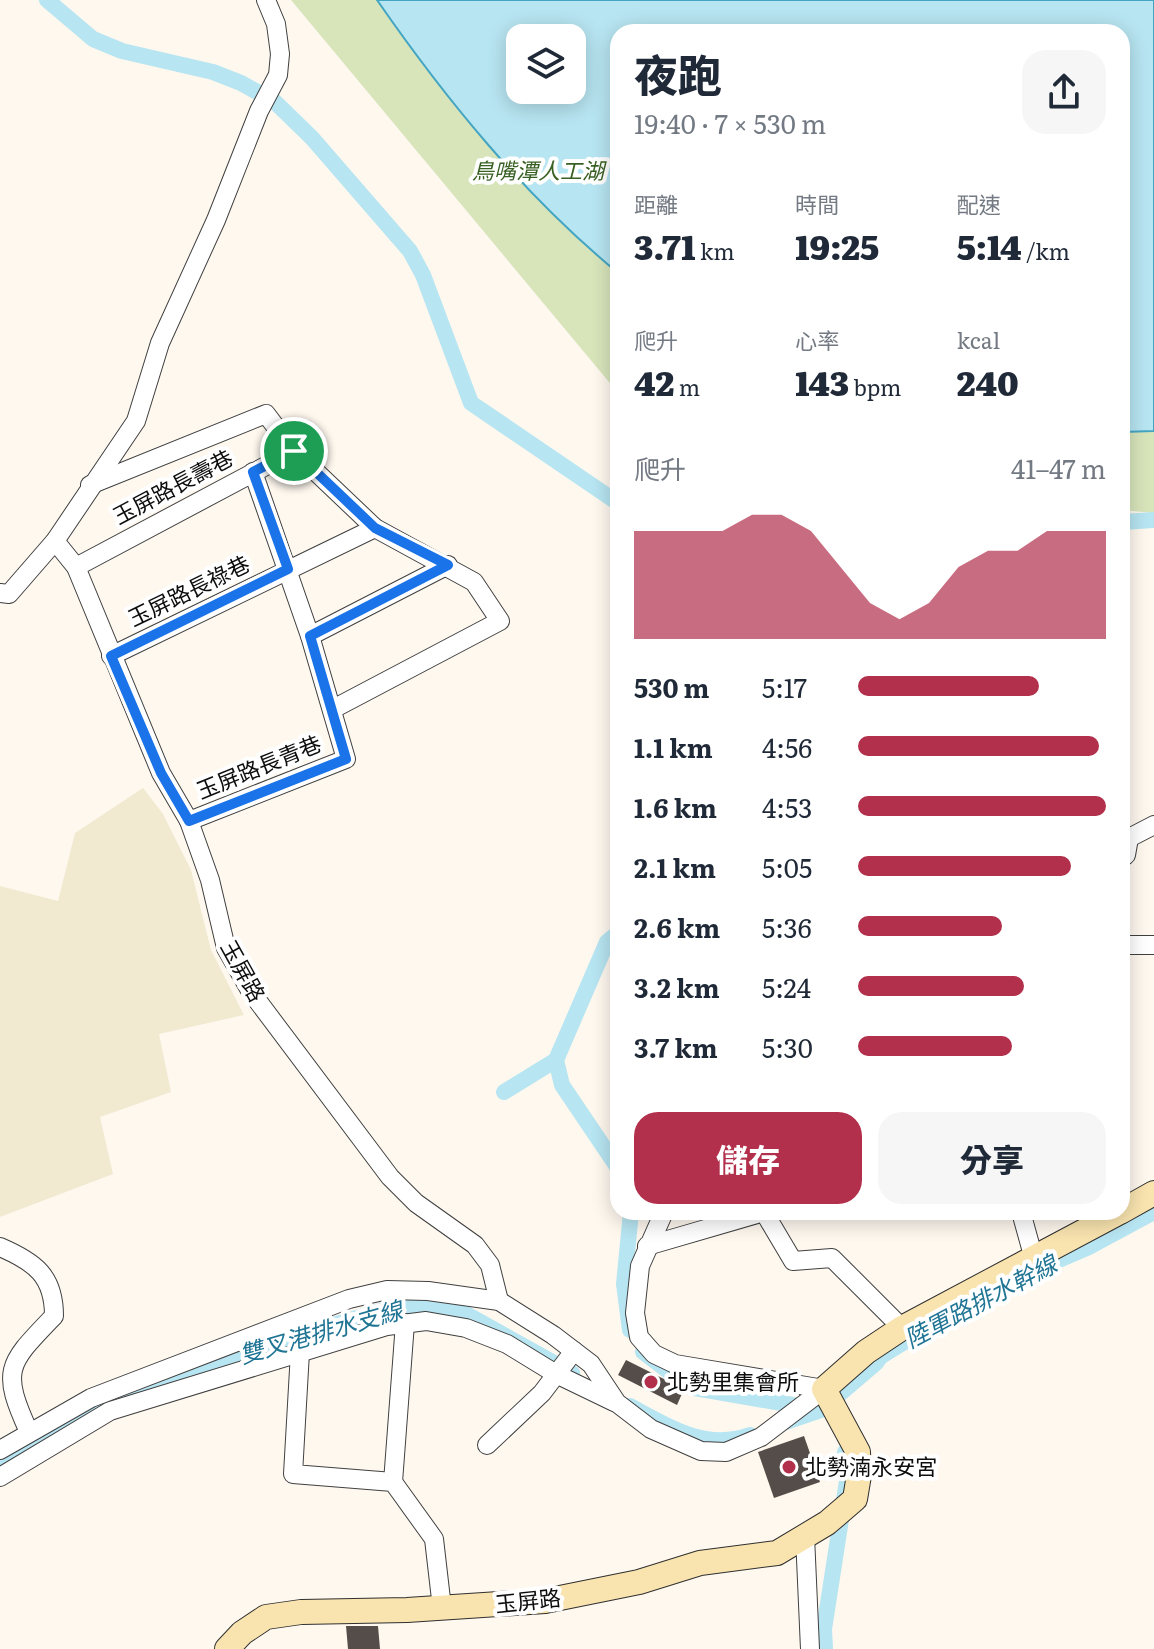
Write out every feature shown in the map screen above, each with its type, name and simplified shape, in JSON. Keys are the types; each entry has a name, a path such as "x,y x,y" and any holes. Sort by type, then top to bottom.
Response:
{"street":[{"path":"0,593 9,594 55,541 136,421 160,343 216,220 259,111 278,75 280,54 276,24 266,0"},
{"path":"90,485 266,414 294,451 375,528 448,565"},
{"name":"玉屏路長壽巷","path":"76,567 294,451"},
{"path":"253,472 333,709"},
{"name":"玉屏路長祿巷","path":"111,656 375,528"},
{"name":"玉屏路","path":"55,541 76,567 161,773 189,821 210,880 226,948 251,992 390,1177 416,1203 475,1245 490,1265 499,1301"},
{"path":"310,636 448,565"},
{"name":"玉屏路長青巷","path":"189,821 346,759 333,709 500,621 474,582 448,565"},
{"path":"1130,837 1154,825"},
{"path":"1130,945 1154,945"},
{"path":"1130,1206 1154,1193"},
{"path":"660,1220 640,1266 635,1313 639,1337 654,1354 684,1365 779,1382 820,1397"},
{"path":"647,1246 736,1220"},
{"path":"769,1220 793,1261 832,1258 902,1328"},
{"path":"1023,1220 1034,1259"},
{"path":"0,1477 110,1411 387,1326 426,1321 466,1328 507,1344 556,1374 617,1403 651,1429 701,1451 726,1452 761,1437 820,1397 866,1352 902,1328 1105,1220"},
{"path":"0,1247 19,1255 41,1273 54,1293 54,1316 22,1347 11,1369 11,1392 29,1432"},
{"path":"0,1450 91,1398 349,1299 387,1290 428,1291 499,1301 591,1364 617,1403"},
{"path":"405,1323 393,1482 434,1539 442,1608"},
{"path":"487,1445 542,1393 574,1351"},
{"path":"300,1352 293,1474 393,1482"},
{"name":"玉屏路","path":"227,1649 242,1633 266,1617 301,1612 545,1601 639,1582 700,1563 777,1553 827,1523 855,1499 859,1475 858,1452 820,1397"},
{"path":"805,1536 810,1649"}],"shaded area":[{"path":"143,788 163,814 191,870 211,950 244,1015 159,1034 171,1092 100,1117 113,1174 0,1217 0,886 58,901 75,833"}],"green space":[{"name":"鳥嘴潭人工湖","path":"291,0 1154,0 1154,513 1130,511 1130,24 610,24 610,383"}],"water":[{"path":"377,0 1154,0 1154,431 1130,432 1130,24 610,24 610,266 518,179 459,110"}],"building":[{"name":"北勢里集會所","path":"626,1360 684,1389 677,1405 618,1375"},
{"name":"北勢湳永安宮","path":"804,1436 820,1482 774,1498 758,1452"},
{"path":"346,1626 378,1626 380,1649 348,1649"}],"waterway":[{"path":"47,0 93,39 122,51 213,72 275,102 312,138 410,251 423,275 471,403 610,498"},
{"path":"1130,522 1154,520"},
{"path":"504,1092 556,1060 610,940"},
{"path":"556,1060 562,1085 610,1156"},
{"name":"陸軍路排水幹線","path":"1033,1271 1087,1248 1154,1212"},
{"path":"630,1220 624,1284 630,1330"},
{"name":"雙叉港排水支線","path":"0,1462 62,1423 115,1399 276,1342 387,1309 412,1307 466,1314 572,1373"},
{"name":"陸軍路排水幹線","path":"783,1423 821,1410 880,1357 935,1323"},
{"path":"643,1352 689,1387 810,1408"},
{"name":"雙叉港排水支線","path":"630,1406 673,1429 703,1438 734,1439 750,1435"},
{"path":"825,1649 824,1629 847,1481 845,1452"}],"place":[{"name":"北勢里集會所","path":"651,1382"},
{"name":"北勢湳永安宮","path":"789,1467"}],"route":[{"path":"294,451 375,528 448,565 310,636 346,759 189,821 161,773 111,656 288,569 253,472 294,451"}]}
